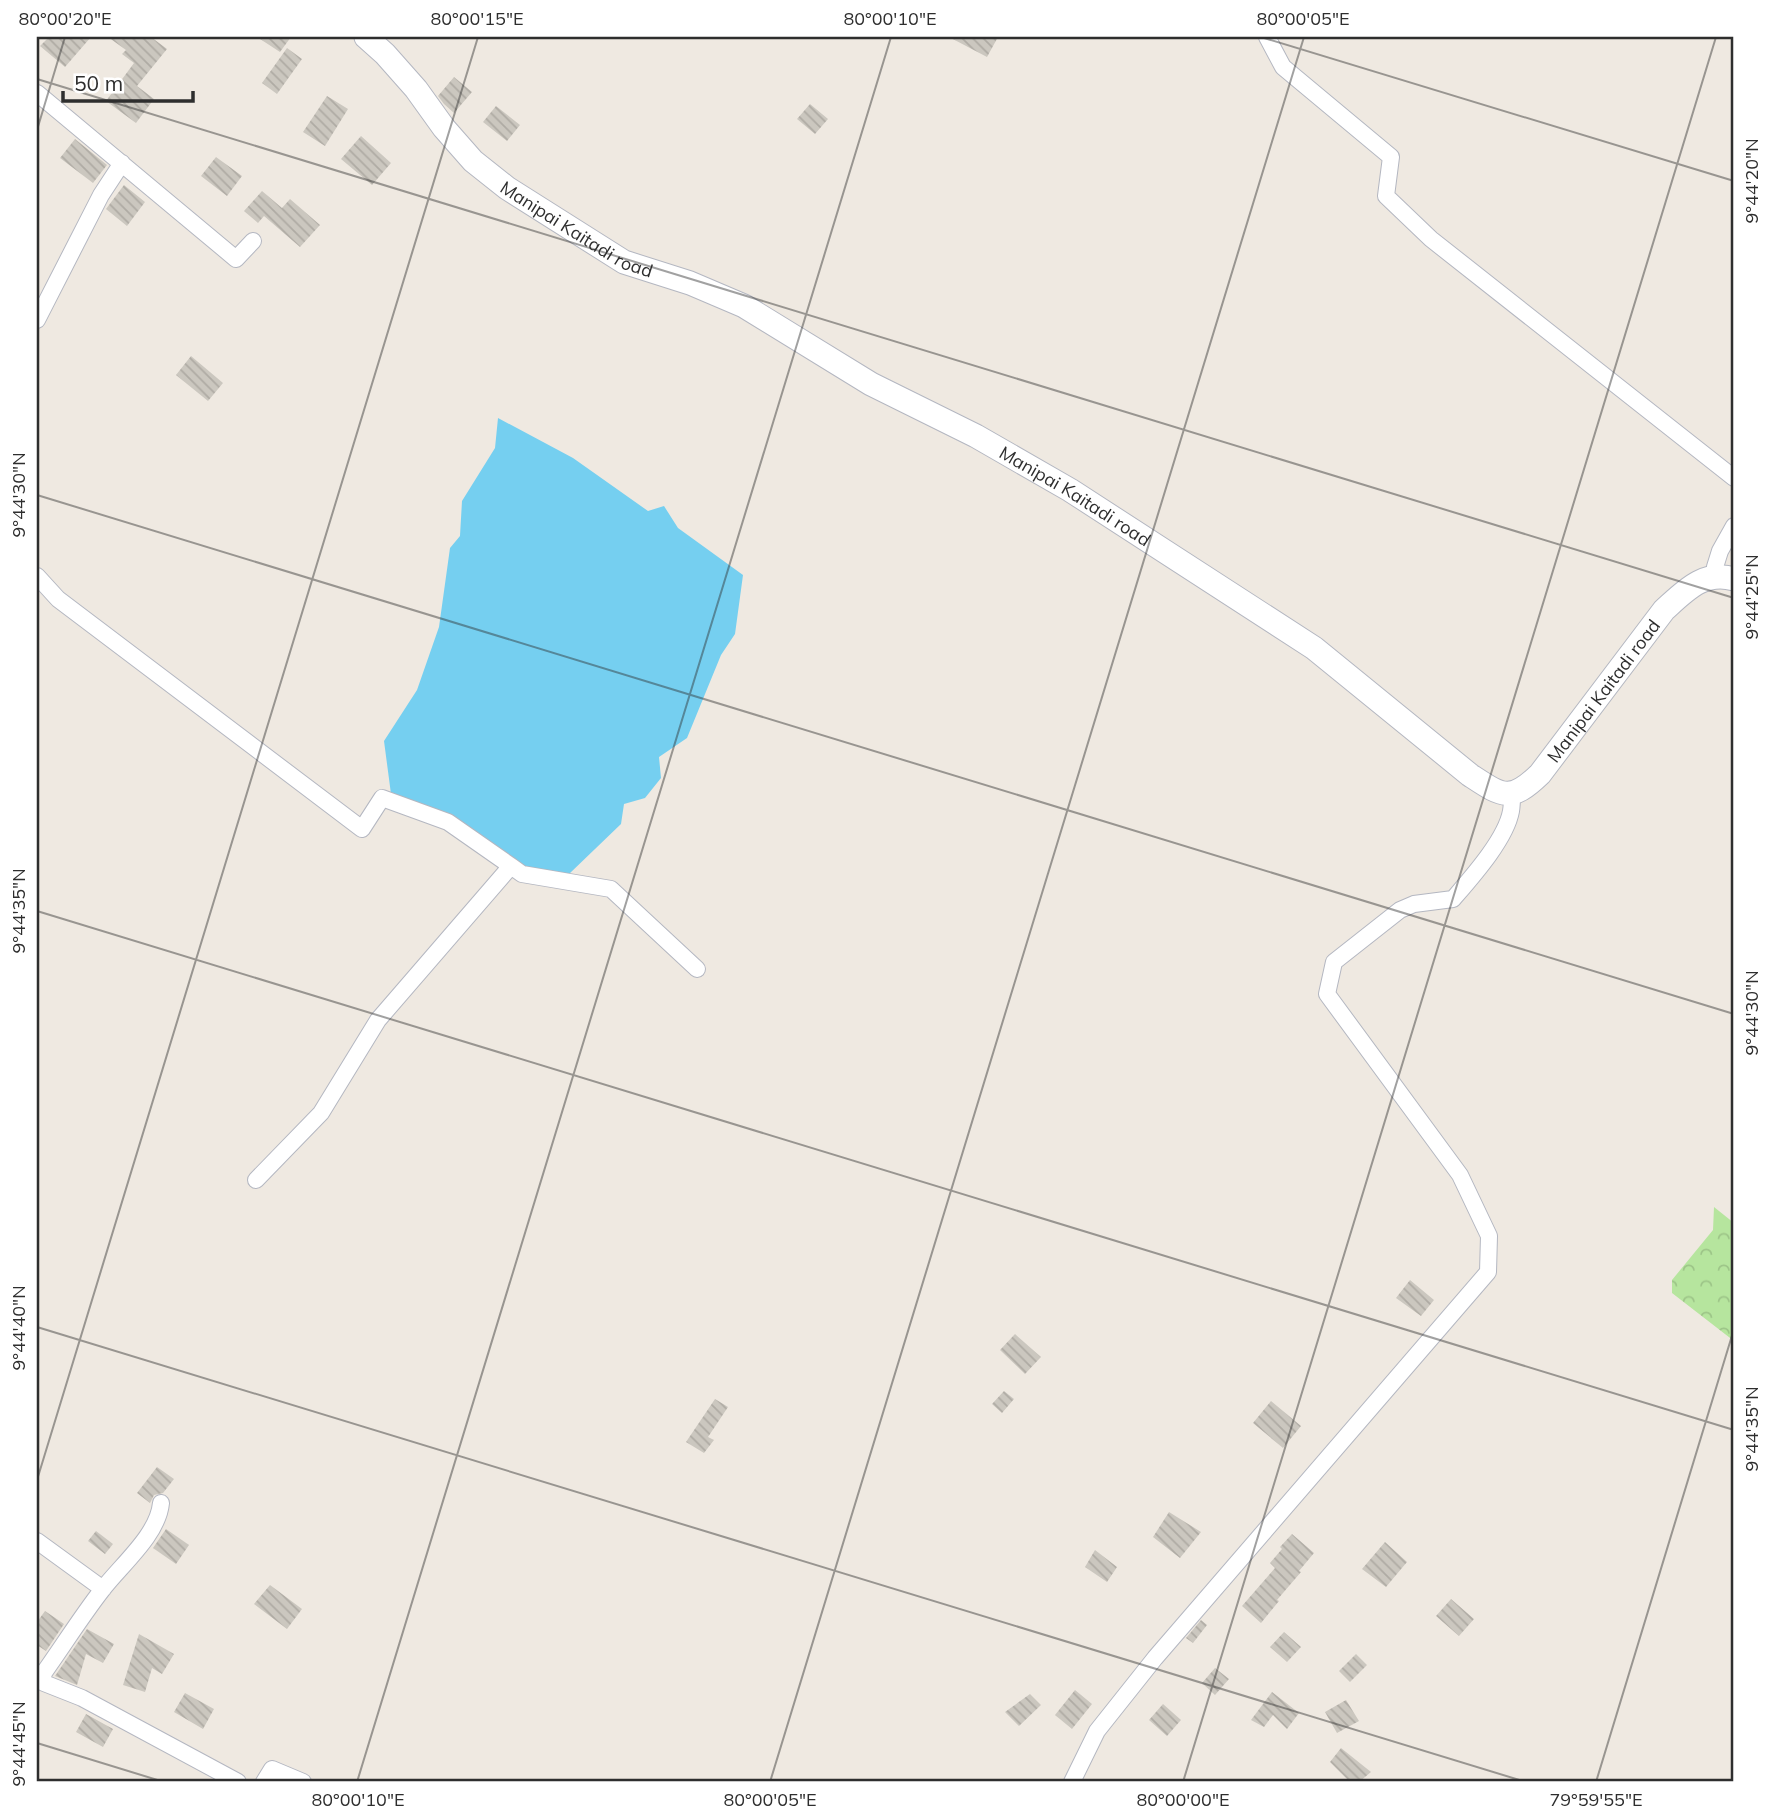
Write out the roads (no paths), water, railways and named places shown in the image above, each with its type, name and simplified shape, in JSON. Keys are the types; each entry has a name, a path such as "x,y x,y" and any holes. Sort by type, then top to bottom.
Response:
{"main road":[{"name":"Manipai Kaitadi road","path":"366,37 416,89 472,161 507,188 624,262 690,283 744,306 871,384 976,436 1070,490 1314,648 1470,775 1493,790 1512,794 1525,789 1540,774 1664,610 1689,587 1727,577"}],"street":[{"path":"1267,37 1283,67 1391,157 1386,196 1430,239 1734,478"},
{"path":"37,93 236,259 253,241"},
{"path":"37,320 101,195 122,163"},
{"path":"1727,577 1715,567 1720,551 1734,526"},
{"path":"37,576 58,598 362,829 382,798 448,822 522,874 611,889 697,969"},
{"path":"1072,1782 1097,1731 1155,1658 1488,1272 1489,1236 1460,1175 1327,994 1334,962 1400,910 1414,904 1453,899 1504,832 1511,811 1512,794"},
{"path":"256,1180 321,1113 378,1020 511,866"},
{"path":"161,1503 160,1514 132,1557 103,1589 43,1674 44,1683 82,1698 238,1782"},
{"path":"37,1541 103,1589"},
{"path":"264,1782 272,1769 303,1782"}],"water":[{"path":"498,418 573,458 648,511 664,506 678,528 743,575 735,634 721,655 687,738 659,757 661,778 645,798 624,804 621,824 569,874 525,870 391,794 384,741 417,690 439,627 450,548 460,536 462,501 495,448"}]}
